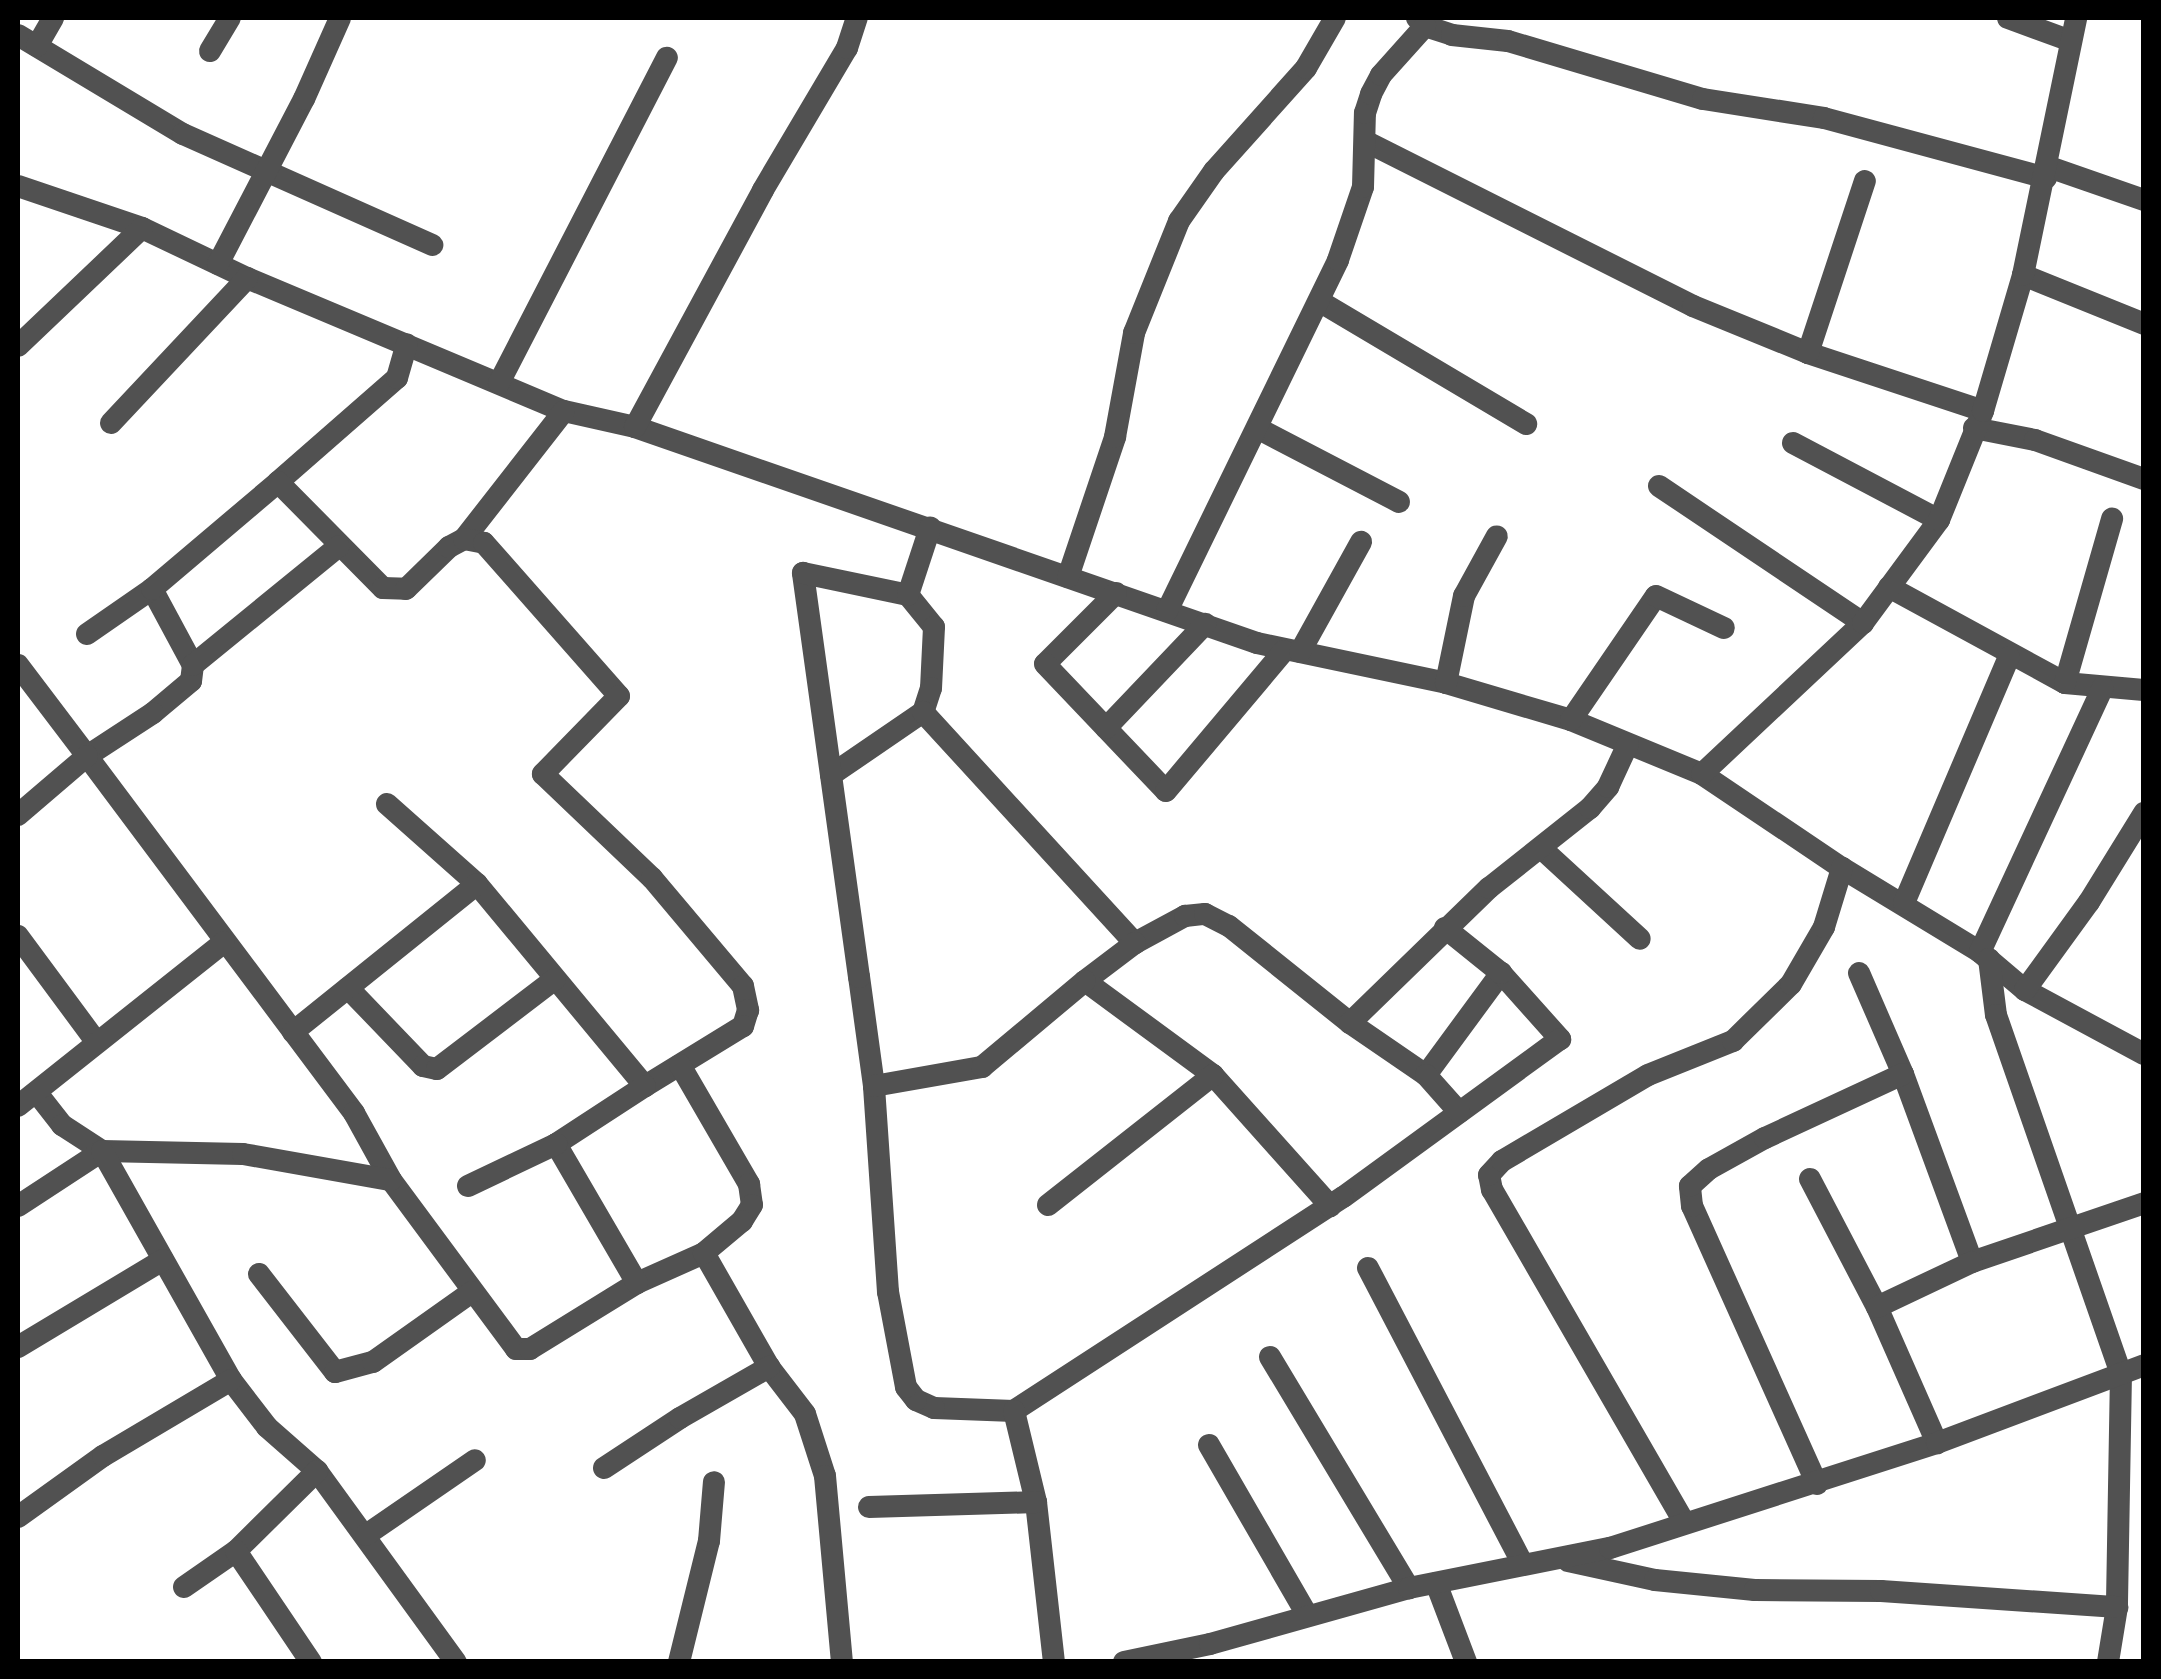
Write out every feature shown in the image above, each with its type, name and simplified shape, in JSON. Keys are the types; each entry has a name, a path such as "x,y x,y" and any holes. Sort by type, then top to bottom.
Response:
{"street":[{"path":"52,18 27,40 174,128 432,245"},
{"path":"210,51 230,18"},
{"path":"218,264 304,99 340,18"},
{"path":"635,428 763,190 847,48 857,18"},
{"path":"1068,576 1115,437 1134,333 1179,221 1214,171 1306,68 1335,18"},
{"path":"2008,18 2072,41"},
{"path":"1702,774 1863,623 1939,520 1978,420 2023,275 2076,18"},
{"path":"1168,611 1319,301 1362,188 1371,94 1421,22 1452,35 1508,41 1702,99 1824,118 2047,172 2144,200"},
{"path":"499,384 667,58"},
{"path":"1365,140 1693,306 1978,420 2144,480"},
{"path":"1808,353 1865,181"},
{"path":"22,193 142,228 247,278 564,411 635,428 1292,651 1446,683 1571,720 1702,774 1842,868 1985,956 2024,990 2144,1054"},
{"path":"18,346 142,228"},
{"path":"2023,275 2144,324"},
{"path":"111,423 247,278"},
{"path":"1319,301 1526,424"},
{"path":"87,634 152,589 397,378 407,344"},
{"path":"278,482 383,588 406,589 449,547 464,539 564,411"},
{"path":"1257,428 1400,502"},
{"path":"1794,443 1939,520"},
{"path":"1659,486 1863,623"},
{"path":"2066,684 2112,519"},
{"path":"908,595 930,528"},
{"path":"1446,683 1464,596 1497,536"},
{"path":"464,539 484,544 619,696 544,774 652,878 743,986 748,1010 743,1026 556,1144 468,1186"},
{"path":"1116,593 1045,664 1166,790 1292,651 1361,542"},
{"path":"193,665 339,546"},
{"path":"831,776 924,712 931,688 934,627 908,595 803,574 831,776 874,1086 888,1292 906,1387 916,1400 934,1408 1014,1412 1330,1206 1560,1039 1501,973 1445,928"},
{"path":"1889,587 2066,684 2144,690"},
{"path":"18,815 87,756 154,712 190,681 193,665 152,589"},
{"path":"1571,720 1656,596 1724,628"},
{"path":"1106,728 1206,624"},
{"path":"1904,903 2009,656"},
{"path":"18,665 354,1113 391,1180 516,1349 530,1350 636,1283 704,1253 742,1221 752,1204 749,1184 680,1065"},
{"path":"2103,687 1985,956 1996,1015 2074,1229 2132,1369 2116,1607 2108,1662"},
{"path":"924,712 1135,943"},
{"path":"1350,1023 1445,928 1608,787 1628,744"},
{"path":"387,804 476,884 645,1086"},
{"path":"2024,990 2089,902 2144,813"},
{"path":"1541,848 1640,939"},
{"path":"1684,1522 1492,1190 1489,1175 1502,1161 1648,1075 1733,1041 1791,984 1824,927 1842,868"},
{"path":"293,1032 476,884"},
{"path":"874,1086 982,1067 1135,943 1185,916 1205,914 1229,926 1350,1023 1426,1075 1459,1112"},
{"path":"18,936 95,1040"},
{"path":"224,942 95,1040 27,1099 102,1151 231,1380 267,1428 317,1472 456,1662"},
{"path":"1426,1075 1501,973"},
{"path":"1858,973 1903,1074 1972,1262"},
{"path":"348,988 423,1066 437,1069 556,978"},
{"path":"1085,981 1214,1075 1330,1206"},
{"path":"1817,1484 1692,1206 1690,1186 1709,1169 1764,1138 1903,1074"},
{"path":"1048,1205 1214,1075"},
{"path":"556,1144 636,1283"},
{"path":"18,1206 102,1151 244,1154 391,1180"},
{"path":"1810,1179 1876,1307 1936,1444"},
{"path":"1876,1307 1972,1262 2144,1203"},
{"path":"704,1253 769,1367 804,1414 825,1476 842,1662"},
{"path":"18,1346 163,1260"},
{"path":"1368,1268 1523,1564"},
{"path":"259,1274 336,1372 373,1362 472,1292"},
{"path":"1270,1356 1409,1588"},
{"path":"604,1468 769,1367"},
{"path":"1124,1662 1210,1644 1409,1588 1610,1548 1936,1444 2132,1369"},
{"path":"18,1517 103,1456 231,1380"},
{"path":"1014,1412 1036,1502 1054,1662"},
{"path":"1209,1444 1307,1615"},
{"path":"366,1535 475,1460"},
{"path":"184,1587 236,1551 317,1472"},
{"path":"679,1662 709,1540 714,1482"},
{"path":"869,1507 1036,1502"},
{"path":"236,1551 311,1662"},
{"path":"1555,1558 1655,1580 1755,1590 1881,1592 2116,1607"},
{"path":"1436,1583 1466,1662"}]}
